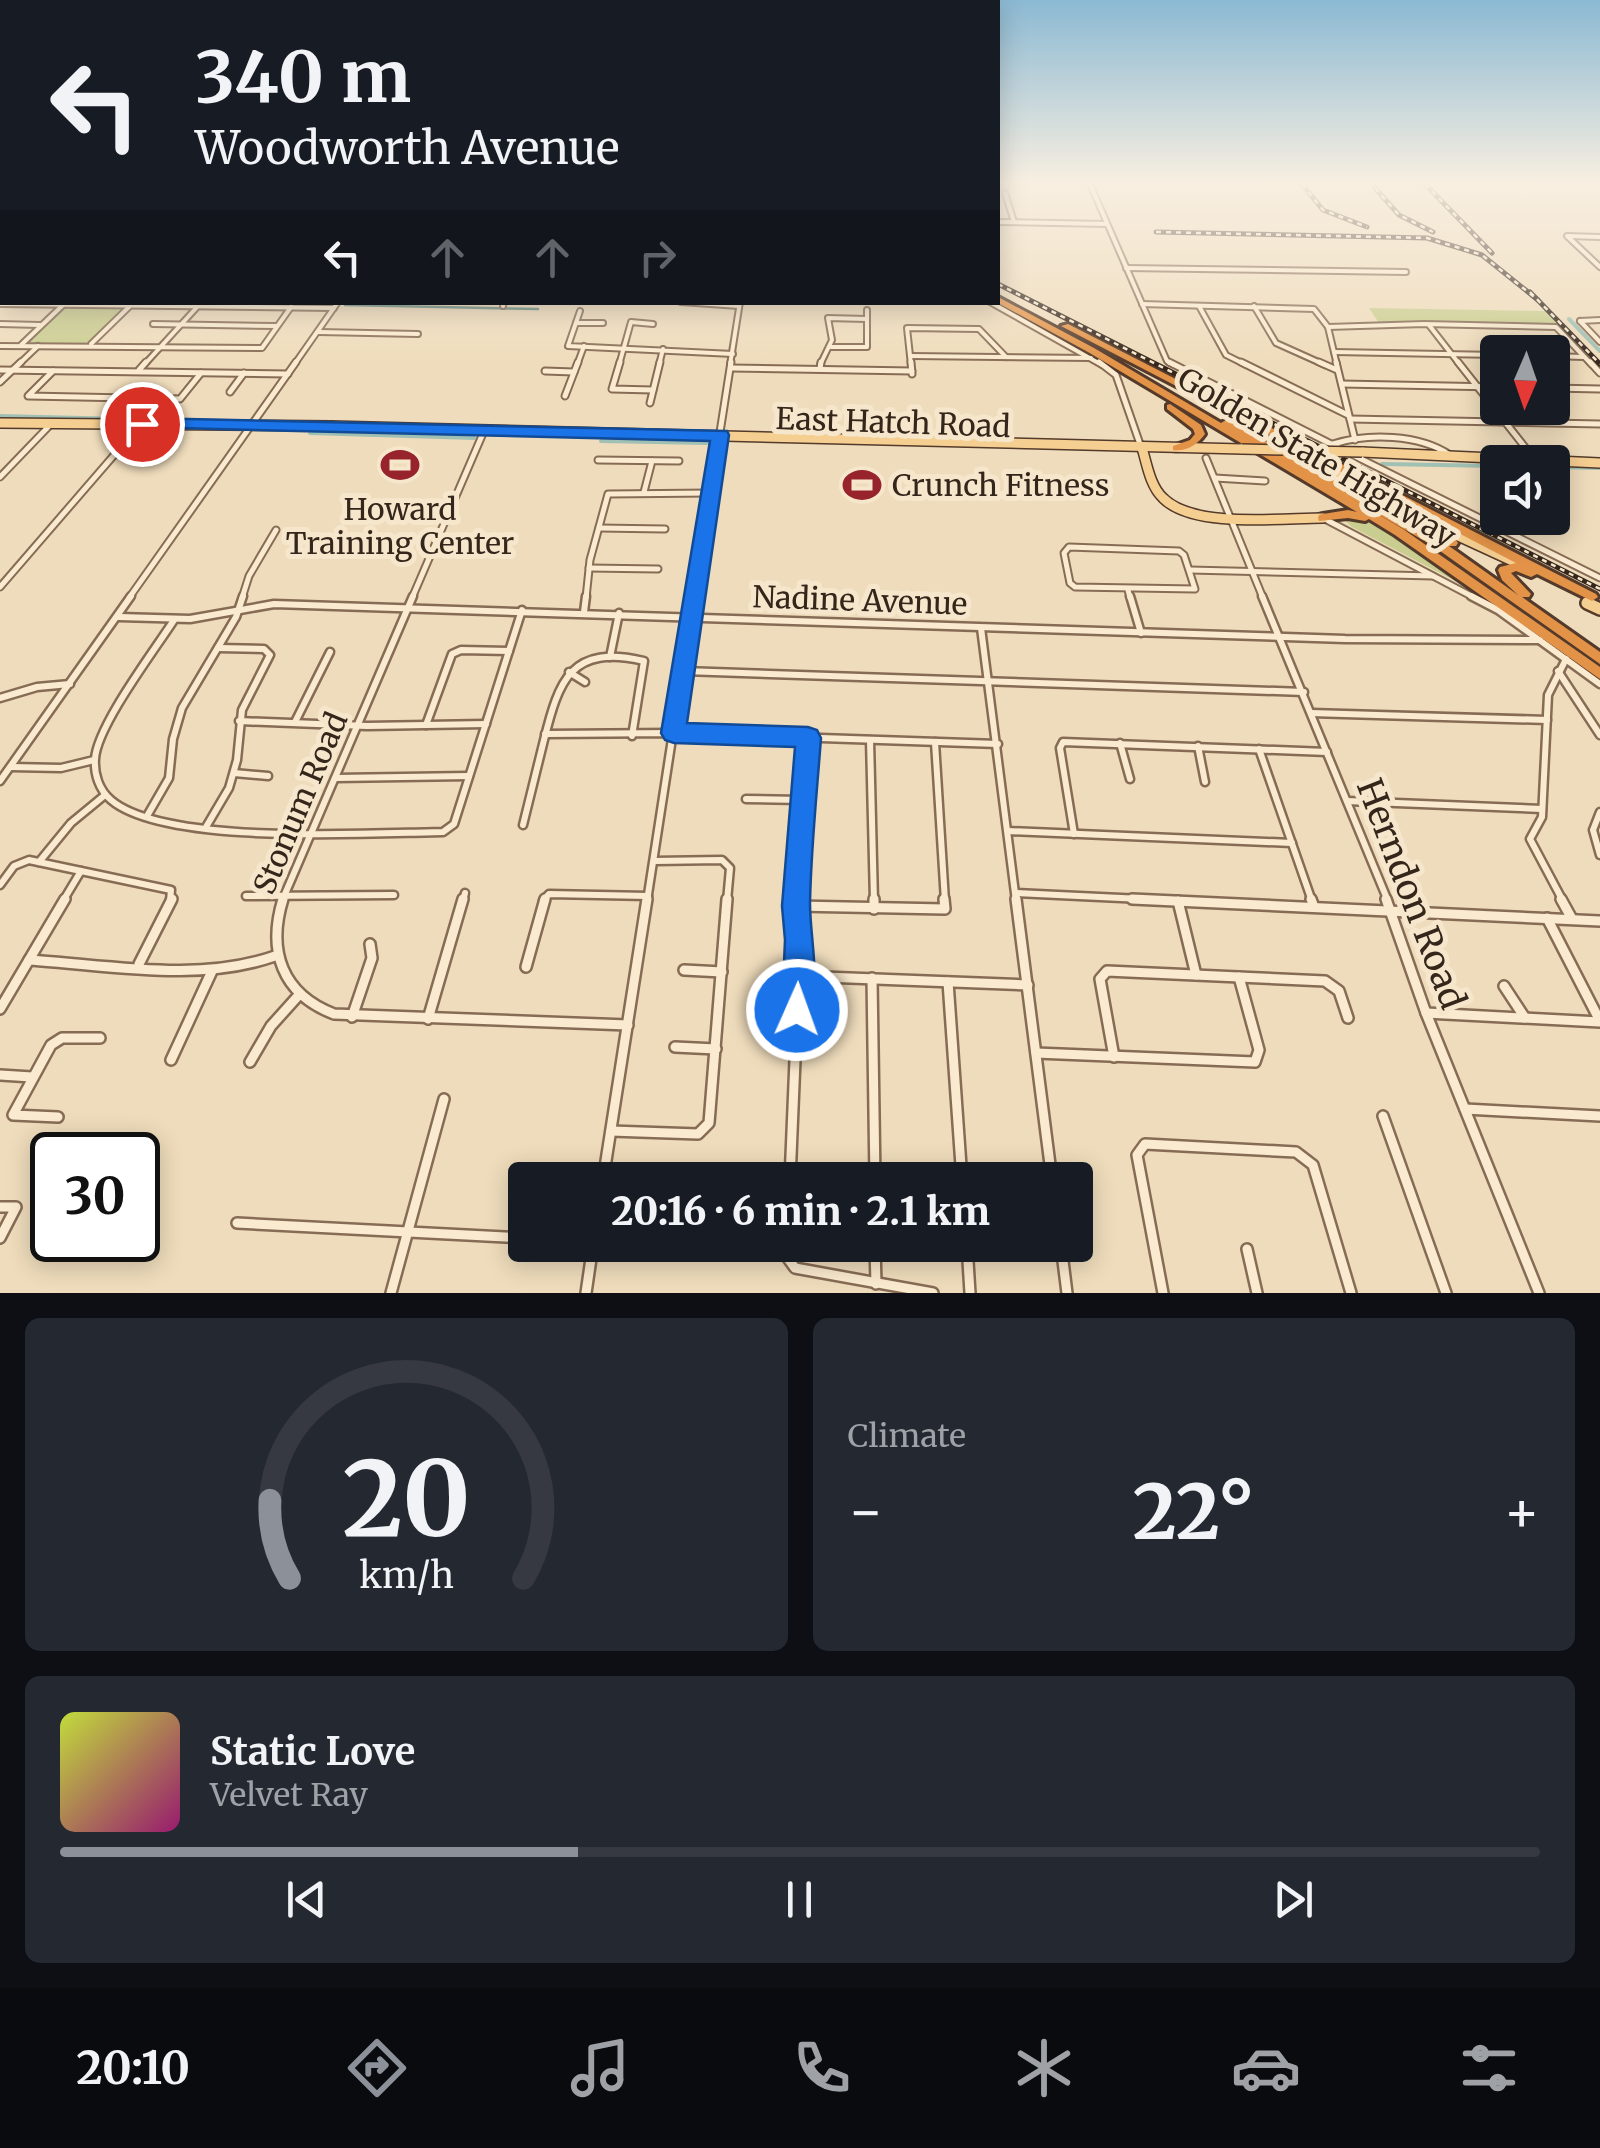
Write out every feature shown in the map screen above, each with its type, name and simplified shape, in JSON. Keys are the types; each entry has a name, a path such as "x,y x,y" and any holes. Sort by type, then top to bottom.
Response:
{"highway":[{"name":"Golden State Highway","path":"1000,293 1437,543 1600,659"},
{"name":"Golden State Highway","path":"1000,301 1108,360 1244,447 1436,555 1600,674"},
{"path":"1058,324 1595,602"},
{"path":"1108,360 1197,427 1198,440 1177,448"},
{"path":"1145,374 1294,451"},
{"path":"1244,447 1322,496 1329,510 1323,518 1368,518 1436,555"},
{"path":"1388,503 1525,594 1600,650"},
{"path":"1525,594 1506,577 1506,568 1522,569 1595,602"}],"main road":[{"name":"East Hatch Road","path":"0,423 1244,447 1324,455 1362,452 1480,460"},
{"path":"1142,448 1155,487 1168,503 1189,513 1323,518"},
{"path":"1294,451 1324,455 1388,503 1595,602"},
{"name":"East Hatch Road","path":"1570,462 1600,463"}],"street":[{"path":"1116,244 1163,355 1172,364 1324,455 1600,578"},
{"path":"1576,244 1600,266"},
{"path":"1126,268 1406,272"},
{"path":"1142,304 1310,307 1328,327 1355,440"},
{"path":"19,346 63,305"},
{"path":"90,345 131,305"},
{"path":"138,371 199,305"},
{"path":"223,305 336,305"},
{"path":"0,781 254,427 336,305"},
{"path":"606,1162 740,305"},
{"path":"996,305 1093,358 1118,379 1142,448"},
{"path":"1199,305 1226,356 1349,417 1480,421"},
{"path":"1254,306 1276,343 1338,370"},
{"path":"0,346 262,348 292,308"},
{"path":"830,347 867,348 867,310"},
{"path":"580,311 568,346 733,354"},
{"path":"820,369 832,337 828,318 867,319"},
{"path":"1600,320 1580,322 1600,342"},
{"path":"653,324 631,322 612,389 653,390"},
{"path":"576,323 604,323"},
{"path":"0,324 42,325"},
{"path":"153,324 278,326"},
{"path":"1428,324 1480,390"},
{"path":"1328,327 1556,327 1600,374"},
{"path":"731,368 912,373 907,328 979,329 1007,358"},
{"path":"318,332 418,334"},
{"path":"0,382 38,346"},
{"path":"565,396 584,346"},
{"path":"650,403 663,349"},
{"path":"1334,352 1480,355"},
{"path":"911,356 1093,358"},
{"path":"1570,357 1584,357"},
{"path":"0,370 289,374"},
{"path":"54,370 28,396 180,399 201,372"},
{"path":"545,371 574,372"},
{"path":"230,392 244,373"},
{"path":"1342,384 1478,387"},
{"path":"1570,389 1600,390"},
{"path":"1570,423 1600,424"},
{"path":"0,477 50,424"},
{"path":"1508,425 1524,445"},
{"path":"0,587 140,426"},
{"name":"Stonum Road","path":"276,956 276,922 285,894 484,431"},
{"path":"1324,455 1355,440 1427,442 1445,449 1454,459"},
{"name":"Herndon Road","path":"1206,458 1392,912 1426,1013 1539,1293"},
{"path":"598,460 680,461"},
{"path":"644,492 652,461"},
{"path":"1215,478 1266,481"},
{"path":"584,612 589,568 610,493 711,493"},
{"path":"1342,521 1498,610 1600,684"},
{"path":"599,528 665,530"},
{"path":"147,816 168,778 180,715 239,610 249,576 276,530"},
{"path":"1065,549 1181,552 1195,590 1128,590 1074,587 1065,549"},
{"path":"589,568 658,570"},
{"path":"1190,570 1434,576"},
{"path":"1128,590 1141,633"},
{"name":"Nadine Avenue","path":"119,617 174,619 274,604 1280,637 1540,640"},
{"path":"174,619 103,729 94,760 96,778 105,794 118,806 147,816 206,826 312,834 449,829 522,610"},
{"path":"610,657 620,613"},
{"path":"981,628 1050,1162"},
{"path":"206,826 234,773 239,720 270,653 264,649 217,648"},
{"path":"426,725 456,652 509,651"},
{"path":"295,722 330,652"},
{"path":"524,825 557,690 569,672 586,662 610,657 644,660 632,736"},
{"path":"1566,659 1548,695 1542,817 1530,838 1573,920"},
{"path":"684,670 1304,692"},
{"path":"1558,671 1600,736"},
{"path":"569,672 585,682"},
{"path":"0,698 37,686 71,684"},
{"path":"1311,712 1547,720"},
{"path":"239,720 486,724"},
{"path":"545,734 674,733 998,744"},
{"path":"791,1162 798,976 796,906 808,738"},
{"path":"870,740 874,909"},
{"path":"796,906 944,909 947,903 935,742"},
{"path":"1074,834 1062,743 1327,752"},
{"path":"1120,743 1130,779"},
{"path":"1198,746 1205,782"},
{"path":"1259,748 1314,907"},
{"path":"10,767 61,768 94,760"},
{"path":"234,773 268,776"},
{"path":"336,778 469,776"},
{"path":"39,862 71,822 105,794"},
{"path":"746,799 801,800"},
{"path":"1347,801 1542,809"},
{"path":"1600,812 1593,830 1600,855"},
{"path":"1008,832 1292,843"},
{"path":"611,1131 698,1134 709,1123 727,863 654,860"},
{"path":"0,886 18,862 39,862 173,892 139,964"},
{"path":"0,1009 82,871"},
{"path":"428,1020 466,894"},
{"path":"1016,894 1600,921"},
{"path":"246,896 394,895"},
{"path":"526,966 547,896 648,896"},
{"path":"1178,901 1196,975"},
{"path":"1426,1013 1600,1021 1547,918"},
{"path":"352,1017 372,958 370,944"},
{"path":"29,960 212,970 244,967 276,956 283,976 298,996 321,1010 352,1017 628,1025"},
{"path":"171,1060 212,970"},
{"path":"684,970 722,972"},
{"path":"1114,1057 1102,974 1325,981 1334,985 1348,1018"},
{"path":"798,976 1028,984"},
{"path":"1036,1053 1252,1063 1258,1060 1259,1050 1239,977"},
{"path":"872,978 874,1162"},
{"path":"948,982 961,1162"},
{"path":"1504,986 1525,1018"},
{"path":"250,1062 270,1026 298,996"},
{"path":"58,1118 13,1114 55,1042 100,1038"},
{"path":"675,1048 716,1049"},
{"path":"0,1075 32,1077"},
{"path":"391,1293 444,1099"},
{"path":"1465,1109 1600,1116"},
{"path":"1383,1116 1446,1293"},
{"path":"1162,1293 1137,1155 1145,1144 1296,1152 1307,1156 1313,1164 1351,1293"},
{"path":"0,1207 16,1207 0,1238"},
{"path":"237,1223 508,1237"},
{"path":"1247,1249 1257,1293"},
{"path":"586,1293 591,1262"},
{"path":"789,1262 796,1268 933,1293"},
{"path":"875,1262 876,1284"},
{"path":"967,1262 970,1293"},
{"path":"1062,1262 1067,1293"}],"green space":[{"path":"126,307 88,343 27,343 65,308"},
{"path":"1369,308 1546,311 1559,324 1412,322 1381,326"},
{"path":"1343,519 1373,523 1482,595 1352,527"}],"waterway":[{"path":"345,305 538,309"},
{"path":"1569,319 1600,351"},
{"path":"0,416 166,420"},
{"path":"310,433 474,438"},
{"path":"601,441 707,443"},
{"path":"1382,464 1480,466"},
{"path":"1570,467 1600,468"}],"railway":[{"path":"1448,244 1482,255 1537,299"},
{"path":"1484,244 1492,253"},
{"path":"1000,285 1600,589"},
{"path":"1530,292 1537,299"},
{"path":"1537,299 1600,364"}],"place":[{"name":"Howard Training Center","path":"400,465"},
{"name":"Crunch Fitness","path":"862,485"}],"route":[{"path":"142,424 720,435 674,733 808,738 796,906 800,940 797,1010"}]}
